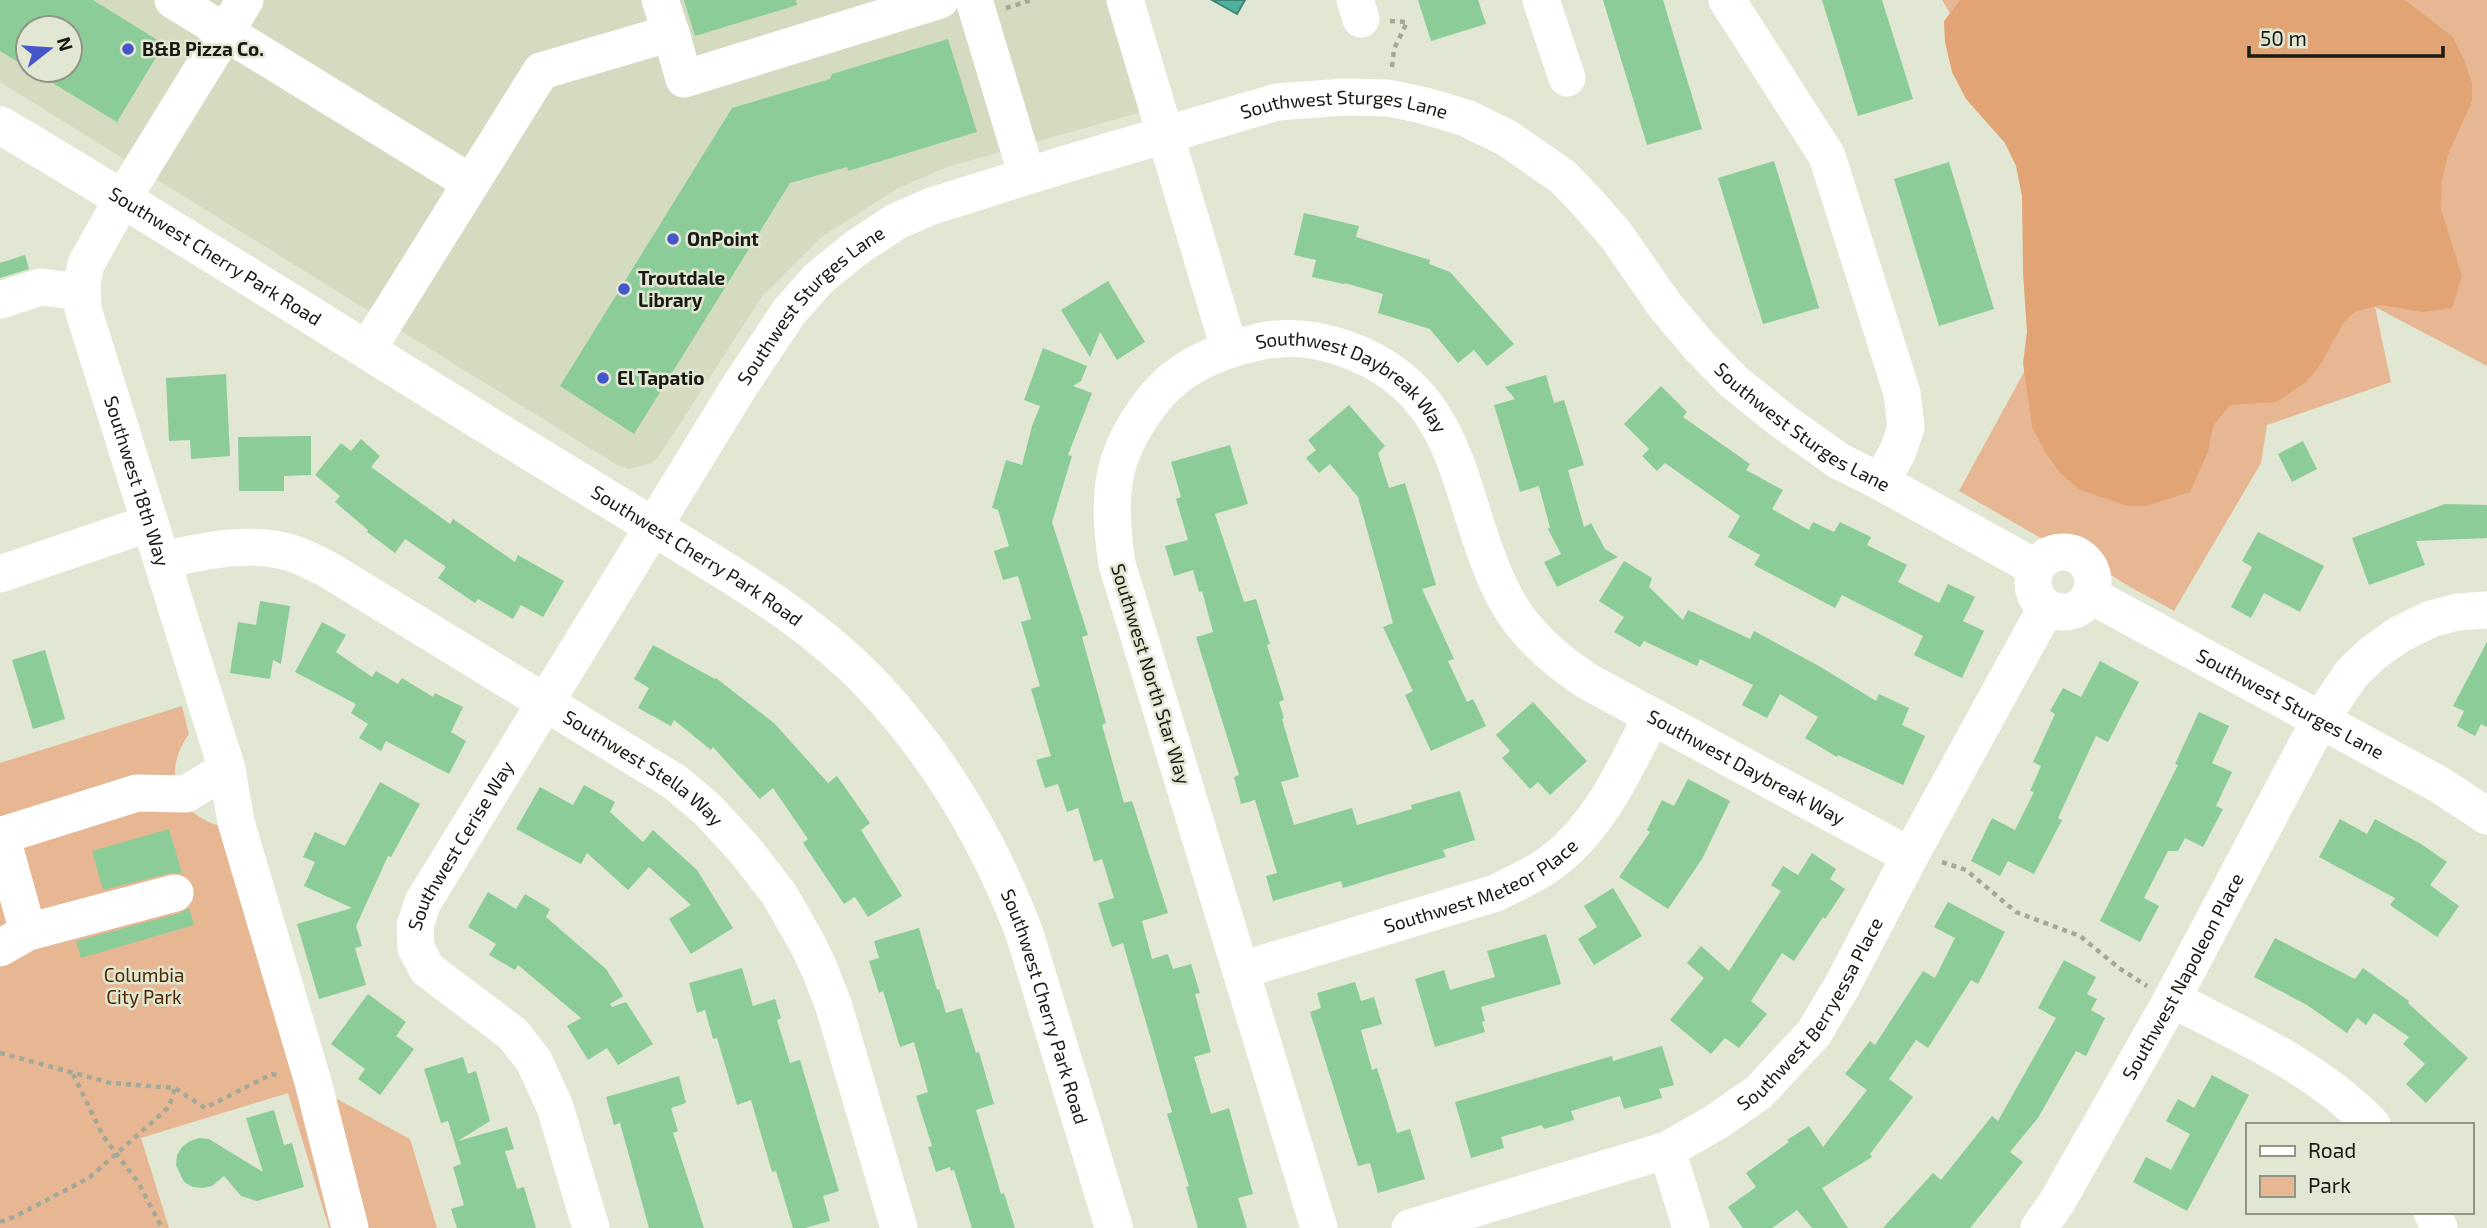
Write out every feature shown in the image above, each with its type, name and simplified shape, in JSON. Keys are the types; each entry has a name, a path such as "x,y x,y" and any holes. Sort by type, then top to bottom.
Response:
{"main road":[{"name":"Southwest Cherry Park Road","path":"0,125 123,198 777,603 819,636 875,688 928,751 947,780 987,848 1007,890 1024,932 1114,1228"}],"street":[{"path":"173,0 471,183"},
{"name":"Southwest 18th Way","path":"245,0 123,198 86,264 82,292 83,309 227,769 236,822 313,1082 350,1228"},
{"path":"367,350 541,72 665,17 684,79 940,0"},
{"path":"974,0 1027,176"},
{"path":"1125,0 1229,348"},
{"path":"1541,0 1567,78"},
{"path":"1727,0 1827,156 1840,195 1902,393 1906,427 1898,452 1881,482"},
{"name":"Southwest Sturges Lane","path":"654,527 739,387 789,312 818,279 856,248 897,221 932,206 1027,176 1277,102 1388,98 1466,118 1507,138 1563,177 1615,234 1666,307 1734,382 1839,461 2036,568"},
{"path":"0,300 41,287 82,292"},
{"name":"Southwest Daybreak Way","path":"1229,348 1268,340 1302,338 1327,342 1380,365 1413,391 1436,419 1458,464 1483,547 1509,606 1561,663 1587,681 1910,856"},
{"name":"Southwest North Star Way","path":"1229,348 1199,360 1175,378 1157,394 1136,423 1120,452 1112,493 1112,529 1117,564 1319,1228"},
{"path":"0,574 150,523"},
{"name":"Southwest Cerise Way","path":"591,1228 555,1107 534,1061 513,1034 492,1016 427,970 416,948 415,926 423,902 543,702 654,527"},
{"name":"Southwest Stella Way","path":"162,560 236,547 296,554 327,569 632,754 676,782 707,809 744,849 779,894 807,943 834,1007 900,1228"},
{"path":"2054,553 2075,554 2085,562 2091,572 2093,584 2090,595 2074,610 2059,612 2046,608 2036,597 2032,583 2036,568 2043,559 2054,553"},
{"name":"Southwest Sturges Lane","path":"2090,595 2440,785 2487,816"},
{"name":"Southwest Berryessa Place","path":"1410,1228 1667,1150 1716,1122 1759,1092 1814,1033 1842,986 2046,608"},
{"name":"Southwest Napoleon Place","path":"2039,1228 2057,1202 2172,999 2320,720 2352,673 2373,653 2400,634 2431,619 2457,612 2487,610"},
{"name":"Southwest Meteor Place","path":"1242,970 1496,892 1530,877 1554,861 1581,836 1607,802 1652,716"},
{"path":"175,893 14,940 1,835 136,793 186,794 227,769"},
{"path":"2172,999 2319,1078 2370,1123"},
{"path":"1667,1150 1691,1228"}],"path":[{"path":"1358,10 1407,22 1394,49 1388,98"},
{"path":"1910,856 1966,870 2016,912 2080,936 2130,977 2172,999"},
{"path":"0,1053 111,1083 175,1088 205,1108 272,1074 313,1082"},
{"path":"73,1073 103,1136 138,1182 162,1228"},
{"path":"0,1222 89,1178 169,1107 175,1088"}],"shaded area":[{"path":"0,0 1119,0 1152,109 947,167 898,188 823,236 763,295 659,456 652,463 629,469 617,465 0,82"},
{"path":"1960,0 2405,0 2453,37 2472,83 2472,101 2448,155 2442,180 2441,209 2462,276 2452,308 2422,312 2380,305 2355,312 2344,322 2320,365 2306,382 2277,402 2230,405 2213,426 2208,452 2190,492 2146,506 2127,506 2080,490 2061,474 2032,427 2023,363 2027,332 2022,196 2016,166 2005,143 1966,99 1952,72 1945,42 1944,21"}],"green space":[{"path":"1942,0 2487,0 2487,366 2375,307 2391,382 2267,425 2261,463 2174,611 2111,575 2102,558 2081,539 2058,535 2041,538 1959,491 2123,191 2031,146"},
{"name":"Columbia City Park","path":"182,706 189,734 176,762 177,789 192,811 204,820 220,826 326,1093 410,1139 437,1228 329,1228 288,1093 141,1138 169,1228 0,1228 0,763"}],"water":[{"path":"1212,0 1245,0 1237,14"}],"building":[{"path":"0,0 93,0 164,44 117,122 54,84 84,84 84,14 14,14 14,60 0,51"},
{"path":"684,0 796,0 797,5 695,36"},
{"path":"1418,0 1478,0 1486,24 1431,41"},
{"path":"1603,0 1663,0 1702,129 1647,145"},
{"path":"1822,0 1882,0 1913,99 1858,116"},
{"path":"948,39 977,132 848,171 847,167 790,183 634,434 560,386 732,108 830,79 832,74"},
{"path":"1774,161 1819,308 1763,324 1718,178"},
{"path":"1949,162 1994,309 1939,326 1894,179"},
{"path":"1304,213 1359,226 1356,237 1430,260 1429,264 1450,272 1514,344 1487,366 1474,350 1458,363 1430,329 1378,313 1383,294 1312,277 1316,260 1294,255"},
{"path":"25,255 29,269 0,278 0,263"},
{"path":"1108,281 1145,342 1117,360 1100,332 1090,357 1061,310"},
{"path":"1043,348 1087,366 1081,381 1073,386 1092,393 1068,455 1072,456 1052,522 1088,635 1082,637 1106,723 1102,725 1124,803 1132,801 1168,913 1142,921 1152,959 1168,954 1173,969 1191,964 1200,993 1195,994 1211,1052 1194,1057 1211,1114 1229,1108 1253,1194 1238,1198 1247,1228 1198,1228 1186,1187 1189,1186 1167,1114 1172,1112 1123,943 1112,947 1098,903 1114,898 1102,859 1094,862 1078,808 1067,812 1058,784 1045,788 1036,760 1051,756 1031,689 1040,686 1021,622 1031,619 1018,576 1003,580 994,551 1009,546 998,510 992,508 1006,460 1022,465 1040,406 1024,400"},
{"path":"226,374 230,456 191,459 190,440 169,441 166,378"},
{"path":"1546,375 1554,403 1564,400 1584,465 1568,470 1584,527 1591,523 1605,549 1618,557 1557,587 1544,562 1561,554 1548,529 1550,528 1539,486 1520,492 1494,405 1515,399 1505,387"},
{"path":"1661,386 1687,412 1683,417 1750,464 1746,470 1783,490 1772,509 1809,530 1813,522 1834,532 1840,522 1871,537 1867,545 1907,565 1898,582 1939,603 1948,584 1975,597 1963,621 1984,631 1962,678 1914,655 1923,636 1842,595 1835,608 1754,565 1760,555 1728,537 1740,516 1665,463 1657,471 1642,456 1649,449 1624,424"},
{"path":"1349,405 1385,446 1378,453 1389,488 1405,483 1436,585 1422,589 1454,659 1448,661 1467,702 1473,699 1486,726 1431,751 1405,695 1413,691 1383,627 1393,623 1358,497 1330,464 1319,473 1306,458 1316,450 1308,440"},
{"path":"311,436 311,475 284,476 284,491 239,491 238,437"},
{"path":"361,439 380,456 371,467 450,524 453,519 515,562 518,555 564,581 543,617 521,605 513,619 478,599 475,603 438,578 446,567 405,539 395,553 367,532 368,530 335,502 340,496 315,475 341,443 351,451"},
{"path":"2303,441 2317,469 2292,482 2278,454"},
{"path":"1230,445 1248,504 1215,514 1244,602 1256,599 1270,644 1267,645 1284,700 1279,702 1284,718 1282,719 1299,777 1281,782 1294,825 1352,808 1357,825 1460,791 1475,840 1443,850 1446,857 1343,888 1341,881 1273,901 1266,876 1277,873 1255,800 1241,804 1234,777 1239,775 1196,637 1213,632 1202,591 1199,592 1193,570 1174,576 1165,546 1188,540 1176,499 1181,497 1171,462"},
{"path":"2445,504 2487,505 2487,538 2416,541 2425,565 2369,585 2352,538"},
{"path":"2258,532 2324,566 2300,612 2264,593 2251,618 2231,607 2252,567 2242,561"},
{"path":"1624,561 1652,578 1649,587 1683,620 1688,610 1750,639 1754,631 1876,701 1879,694 1909,708 1902,725 1925,736 1903,785 1838,755 1837,757 1805,738 1818,717 1780,694 1767,718 1742,705 1753,685 1700,659 1697,666 1644,641 1640,647 1614,632 1624,617 1599,601"},
{"path":"260,601 290,606 281,664 273,660 270,679 230,673 238,622 256,625"},
{"path":"322,622 346,635 336,652 372,677 376,671 398,684 402,678 433,697 435,693 463,707 451,732 466,741 449,774 386,741 381,751 359,738 368,724 351,713 356,704 295,672"},
{"path":"2487,642 2487,727 2481,724 2475,736 2457,726 2464,711 2453,706"},
{"path":"653,645 716,678 774,723 828,783 837,776 870,823 861,830 902,896 868,917 855,897 844,904 803,843 808,839 773,788 760,799 713,747 711,750 674,720 671,726 638,708 649,688 634,679"},
{"path":"45,650 65,719 33,729 12,660"},
{"path":"2100,661 2139,682 2108,742 2096,736 2058,818 2062,820 2034,874 2008,861 2000,876 1971,861 1992,818 2015,830 2034,792 2030,791 2041,766 2033,762 2055,714 2050,711 2063,688 2081,697"},
{"path":"1533,702 1587,761 1550,795 1538,782 1530,789 1502,758 1510,751 1496,735"},
{"path":"2199,712 2229,726 2212,763 2232,772 2216,806 2223,809 2203,847 2185,838 2178,851 2168,851 2144,898 2159,906 2140,942 2100,921 2178,765 2175,764"},
{"path":"1688,779 1730,801 1702,859 1668,909 1619,877 1650,832 1647,830 1662,800 1674,806"},
{"path":"380,782 420,804 391,857 388,856 356,926 362,946 355,948 366,985 319,999 297,924 352,908 304,886 315,862 303,857 315,832 345,846"},
{"path":"584,785 615,802 610,812 643,842 653,830 697,870 733,928 691,954 669,919 691,905 649,867 628,890 587,853 581,864 516,829 540,787 573,805"},
{"path":"2340,819 2367,834 2375,819 2421,844 2447,862 2430,885 2459,906 2437,937 2390,905 2395,898 2319,857"},
{"path":"169,829 182,873 170,873 103,890 92,851"},
{"path":"1812,853 1836,869 1830,879 1845,889 1794,961 1782,953 1751,1001 1767,1014 1739,1048 1725,1038 1711,1054 1670,1020 1704,978 1687,963 1701,946 1729,971 1781,891 1771,885 1783,866 1798,875"},
{"path":"1613,888 1642,936 1594,965 1578,939 1597,927 1584,906"},
{"path":"488,892 516,909 525,894 550,909 546,917 606,969 623,996 610,1004 612,1007 626,1002 653,1044 618,1065 607,1048 588,1060 567,1026 581,1018 518,965 515,970 489,955 496,944 468,927"},
{"path":"1948,902 2005,932 1978,984 1971,980 1928,1048 1916,1040 1889,1079 1913,1097 1870,1154 1872,1157 1822,1188 1848,1228 1812,1228 1797,1210 1772,1228 1743,1228 1728,1207 1756,1187 1746,1173 1809,1126 1823,1147 1867,1090 1845,1074 1870,1041 1875,1045 1923,971 1935,978 1955,938 1934,927"},
{"path":"189,908 194,925 81,958 76,941 180,913"},
{"path":"919,928 946,1013 962,1008 976,1053 979,1052 994,1104 976,1110 1001,1194 1004,1193 1015,1228 972,1228 954,1170 951,1171 950,1167 936,1172 928,1147 932,1146 916,1096 928,1092 914,1042 900,1047 883,991 879,993 869,961 879,958 874,941"},
{"path":"1546,934 1561,984 1481,1007 1485,1032 1435,1047 1415,979 1444,970 1450,990 1495,977 1487,951"},
{"path":"2275,938 2355,979 2363,968 2409,1001 2408,1003 2468,1058 2426,1103 2406,1084 2425,1064 2403,1044 2409,1037 2374,1013 2366,1025 2357,1018 2347,1033 2307,1005 2254,977"},
{"path":"2064,960 2096,977 2087,994 2097,999 2091,1010 2105,1018 2086,1056 2076,1051 2038,1118 2010,1152 2023,1162 1970,1228 1883,1228 1933,1173 1941,1180 1992,1116 1998,1121 2056,1018 2038,1008"},
{"path":"742,968 753,1006 775,999 781,1018 777,1020 790,1063 800,1060 839,1191 823,1196 830,1221 805,1228 793,1228 776,1171 772,1172 751,1100 737,1105 717,1038 713,1039 705,1010 697,1013 689,983"},
{"path":"1355,982 1361,1001 1374,997 1382,1024 1361,1030 1372,1070 1377,1068 1397,1133 1410,1129 1425,1179 1378,1193 1370,1163 1358,1166 1310,1012 1321,1008 1317,993"},
{"path":"368,994 406,1022 396,1036 414,1049 380,1095 358,1079 365,1069 331,1044"},
{"path":"1662,1046 1674,1085 1659,1089 1662,1098 1624,1109 1620,1096 1571,1111 1574,1120 1544,1129 1542,1125 1501,1137 1504,1148 1471,1158 1455,1102 1612,1056 1613,1061"},
{"path":"463,1057 468,1074 476,1071 490,1121 458,1141 507,1127 514,1149 505,1151 517,1189 524,1187 536,1228 457,1228 451,1209 464,1205 453,1167 461,1164 448,1121 441,1123 424,1069"},
{"path":"2212,1075 2249,1095 2187,1211 2133,1182 2146,1157 2171,1170 2190,1134 2166,1121 2178,1099 2194,1108"},
{"path":"679,1076 686,1103 671,1108 678,1131 673,1133 704,1228 649,1228 620,1123 614,1125 606,1097"},
{"path":"274,1110 284,1145 292,1143 304,1187 257,1201 241,1196 224,1176 212,1186 203,1188 184,1182 176,1165 177,1155 182,1147 199,1138 209,1139 263,1172 246,1118"}],"place":[{"name":"B&B Pizza Co.","path":"128,49"},
{"name":"OnPoint","path":"673,239"},
{"name":"Troutdale Library","path":"624,289"},
{"name":"El Tapatio","path":"603,378"}]}
